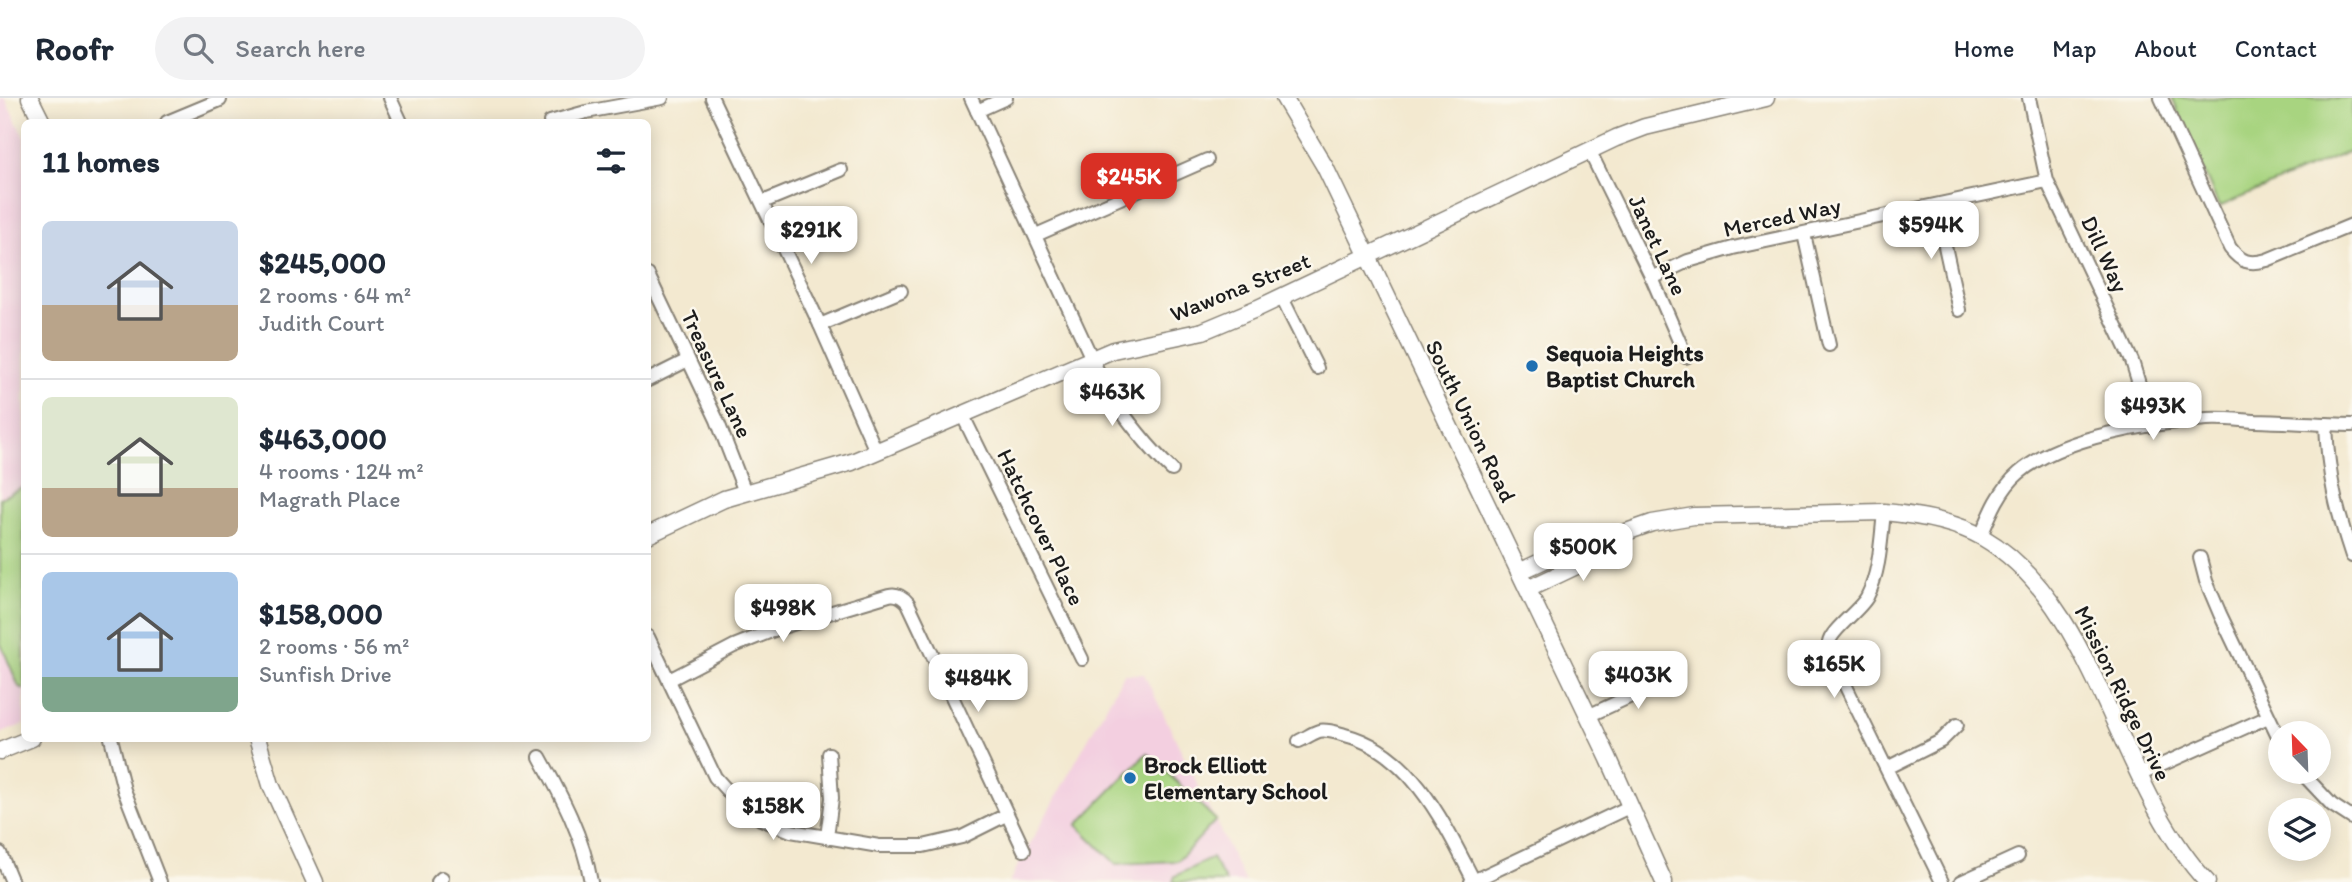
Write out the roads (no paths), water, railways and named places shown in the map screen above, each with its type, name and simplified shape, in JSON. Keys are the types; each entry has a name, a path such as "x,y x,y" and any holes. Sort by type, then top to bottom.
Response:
{"street":[{"path":"30,98 40,119"},
{"path":"390,98 400,119"},
{"path":"560,119 615,102 644,103 662,98"},
{"path":"712,98 763,202 876,451"},
{"path":"971,98 1106,389 1132,428 1172,470"},
{"path":"977,111 1006,98"},
{"name":"South Union Road","path":"1284,98 1325,167 1631,806 1664,882"},
{"name":"Wawona Street","path":"651,534 724,499 834,468 1113,350 1203,331 1282,298 1645,127 1712,104 1766,98"},
{"name":"Dill Way","path":"2029,98 2047,181 2132,361 2152,426"},
{"path":"2161,98 2230,248 2244,262 2255,264 2267,260 2352,225"},
{"path":"174,119 220,100"},
{"name":"Janet Lane","path":"1590,152 1686,356"},
{"path":"1036,235 1207,160"},
{"path":"763,202 841,170"},
{"name":"Merced Way","path":"1651,278 1688,261 1722,251 2047,181"},
{"path":"1936,205 1959,310"},
{"path":"1804,234 1829,345"},
{"name":"Treasure Lane","path":"651,281 717,420 745,492"},
{"path":"820,325 901,291"},
{"path":"1282,298 1317,368"},
{"path":"651,378 688,360"},
{"name":"Hatchcover Place","path":"962,414 1083,659"},
{"path":"1981,537 1990,514 2018,473 2040,457 2070,444 2152,426 2209,419 2352,425"},
{"path":"2326,424 2328,464 2336,509 2352,556"},
{"path":"1884,512 1878,559 1867,596 1828,643 1832,659 1941,882"},
{"name":"Mission Ridge Drive","path":"1519,572 1578,544 1612,537 1652,523 1694,516 1884,512 1951,524 1981,537 2025,571 2053,603 2081,653 2161,821 2193,868 2207,882"},
{"name":"Mission Ridge Drive","path":"1528,589 1587,561 1612,537"},
{"path":"2200,558 2220,614 2270,721"},
{"path":"669,680 734,646 779,628 889,595 903,598 908,603 1024,850"},
{"path":"651,643 715,777 730,796 761,819 791,831 878,846 923,846 962,837 1006,815"},
{"path":"1588,716 1674,676"},
{"path":"2139,775 2268,717"},
{"path":"1887,768 1941,741 1957,725"},
{"path":"1299,741 1327,730 1368,743 1395,761 1431,802 1473,881 1631,806"},
{"path":"0,751 22,742"},
{"path":"112,742 124,790 160,882"},
{"path":"258,742 271,785 314,882"},
{"path":"827,837 832,798 829,754"},
{"path":"540,757 579,836 591,882"},
{"path":"2312,784 2332,805 2352,818"},
{"path":"0,853 7,878"},
{"path":"1961,882 2018,856"}],"place":[{"name":"Sequoia Heights Baptist Church","path":"1532,366"},
{"name":"Brock Elliott Elementary School","path":"1130,778"}]}
